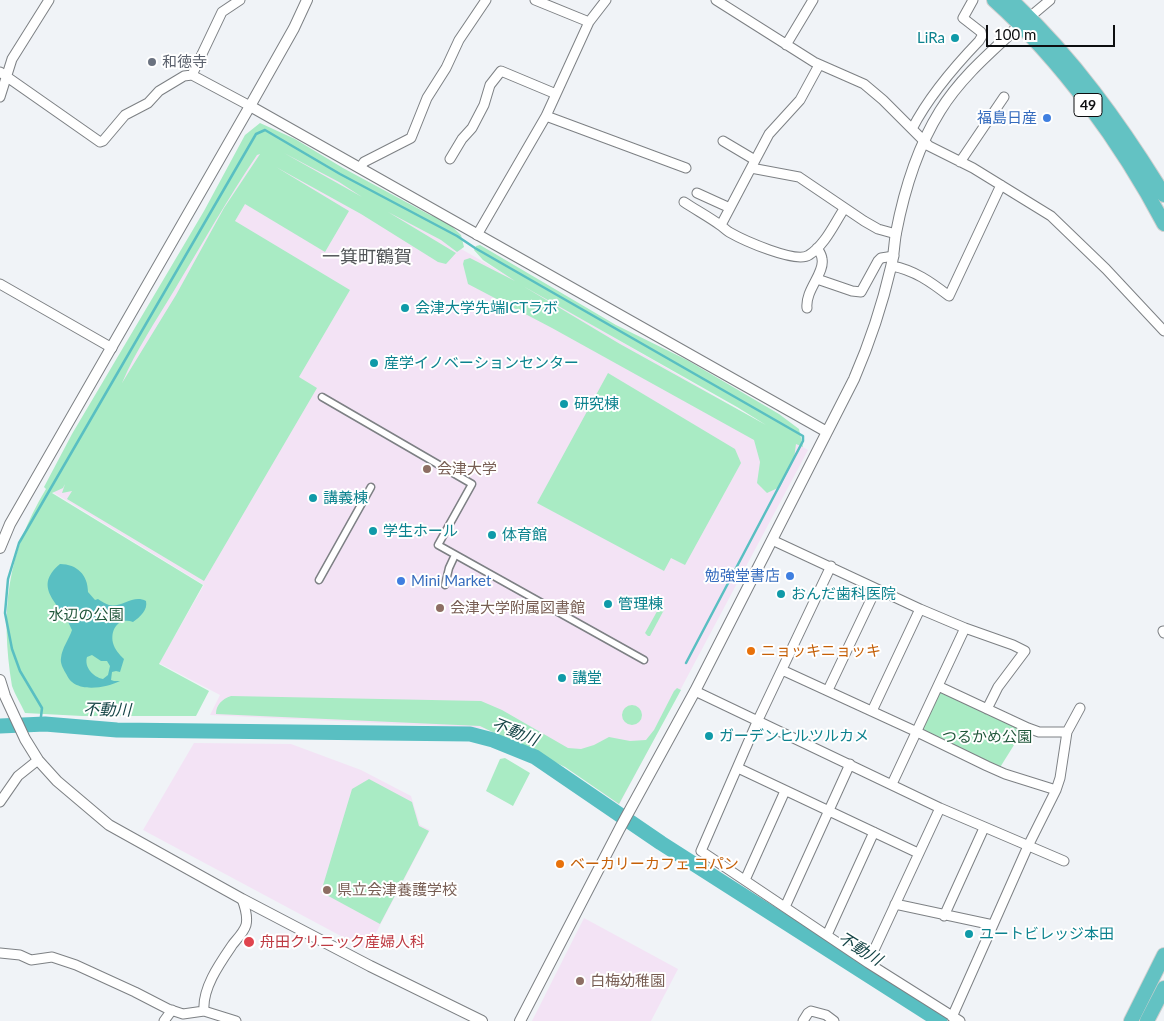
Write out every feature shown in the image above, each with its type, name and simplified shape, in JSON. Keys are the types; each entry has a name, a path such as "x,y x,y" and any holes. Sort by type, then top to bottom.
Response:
{"highway":[{"name":"49","path":"994,0 1025,21 1106,106 1132,143 1164,195"},
{"name":"49","path":"1012,0 1025,21 1096,116 1146,189 1164,224"},
{"path":"1131,1021 1164,955"},
{"path":"1147,1021 1163,992"}],"street":[{"path":"0,97 3,74 49,0"},
{"path":"192,75 222,12 240,0"},
{"path":"0,548 10,524 294,28 306,0"},
{"path":"360,168 364,162 410,138 427,98 446,68 459,40 486,0"},
{"path":"535,0 589,22"},
{"path":"477,235 546,116 589,22 606,0"},
{"path":"716,0 819,65 864,84 929,146 1001,185 1051,216 1106,269 1164,331"},
{"path":"786,45 813,0"},
{"path":"912,129 931,97 952,69 982,36 981,32 963,18 973,0"},
{"path":"520,1021 620,828 695,691 828,432 871,341 893,261 896,234 910,177 924,141 940,111 966,76 1050,0"},
{"path":"721,225 769,134 800,100 819,65"},
{"path":"450,159 462,139 472,128 484,105 490,85 501,70 556,94"},
{"path":"3,74 100,142 104,141 125,115 148,103 160,91 184,76 192,75 828,432"},
{"path":"960,162 1004,97"},
{"path":"546,116 686,168"},
{"path":"723,141 754,164 800,177 844,209 878,228 896,234"},
{"path":"817,279 852,291 862,292 881,258 893,261 926,279 949,296 1001,185"},
{"path":"697,193 730,208"},
{"path":"684,202 721,225 727,231 743,239 793,257 802,258 808,256 826,238 844,209"},
{"path":"807,308 808,295 817,279 822,259 817,248"},
{"path":"0,284 112,348"},
{"path":"322,397 472,484 438,545 644,660"},
{"path":"319,580 371,487"},
{"path":"772,540 920,609 1025,651 998,687 987,709"},
{"path":"445,585 449,568 455,555"},
{"path":"831,566 758,722 701,851 956,1020 993,925 1028,846 1056,790 1060,778 1067,732 1080,708"},
{"path":"828,690 876,588"},
{"path":"872,710 920,609"},
{"path":"892,784 964,628"},
{"path":"782,670 872,710 1005,774 1056,790"},
{"path":"0,680 24,738 38,760 57,781 109,825 242,899 370,966 482,1021"},
{"path":"938,686 1038,732 1067,732"},
{"path":"695,691 940,808 1064,860"},
{"path":"0,802 18,776 38,760"},
{"path":"785,907 850,764"},
{"path":"738,768 918,853"},
{"path":"746,880 785,791"},
{"path":"868,963 940,808"},
{"path":"944,916 984,828"},
{"path":"827,935 874,832"},
{"path":"204,1011 205,994 221,961 246,926 246,912 242,899"},
{"path":"896,904 944,916 993,925"},
{"path":"0,952 20,955 31,960 52,957 84,969 183,1014 204,1011 236,1021"},
{"path":"1149,987 1163,992"},
{"path":"164,1021 172,1010"},
{"path":"803,1021 811,1011 826,1015 834,1021"}],"shaded area":[{"name":"会津大学","path":"256,130 808,450 619,805 566,766 483,728 210,715 220,695 159,663 204,585 46,488"},
{"name":"県立会津養護学校","path":"194,743 291,744 361,770 411,796 420,825 430,830 367,950 143,830"},
{"path":"584,918 678,969 651,1021 532,1021"}],"green space":[{"name":"水辺の公園","path":"260,123 295,139 343,168 430,215 446,221 461,235 464,247 457,252 441,240 388,212 456,253 446,264 438,262 361,214 276,167 349,211 325,252 245,204 235,221 350,290 299,377 317,388 204,581 67,499 72,491 62,493 65,484 63,488 52,493 203,585 159,664 209,691 196,716 82,716 25,713 12,686 7,632 7,607 10,583 23,537 46,489 44,487 72,434 204,211 245,135","holes":["284,153 339,182 362,197","260,154 224,208 176,295 122,383 140,347 215,221 257,155"]},
{"path":"480,245 616,325 687,360 779,414 799,429 803,447 796,444 794,459 780,487 767,493 757,483 760,462 754,440 552,328 468,284 463,264 464,260 470,258 515,281 483,260 474,250 476,246","holes":["523,286 766,425 620,344"]},
{"path":"608,373 735,449 741,463 685,565 671,558 664,571 537,503"},
{"path":"662,605 665,608 650,636 648,636 645,633"},
{"path":"677,688 681,690 619,804 565,767 480,726 216,714 220,703 231,696 481,701 502,710 568,748 581,749 609,737 630,741 646,740 654,730"},
{"name":"つるかめ公園","path":"939,689 1024,729 999,769 920,731"},
{"path":"628,705 636,705 642,711 642,719 636,725 628,725 622,719 622,711"},
{"path":"505,758 530,773 513,806 486,791 500,759"},
{"path":"369,779 412,802 419,826 429,831 380,924 321,892 352,789"}],"water":[{"path":"60,564 76,568 84,576 88,592 95,600 98,599 109,605 118,605 137,599 146,601 145,610 141,616 133,622 124,621 114,629 112,638 114,645 117,652 124,659 120,672 112,672 111,680 120,681 103,687 89,688 77,685 69,679 61,664 61,660 72,630 48,589 48,581","holes":["92,655 101,661 107,661 110,666 108,675 103,679 90,671 86,661 87,657"]}],"waterway":[{"path":"40,725 42,708 20,671 12,649 5,613 8,579 19,543 256,134 265,130 340,174 457,236 803,436 803,441 686,663"},
{"name":"不動川","path":"0,726 45,724 117,730 470,734 493,740 535,757 661,843 940,1021"}],"place":[{"name":"LiRa","path":"955,38"},
{"name":"和徳寺","path":"152,62"},
{"name":"福島日産","path":"1047,118"},
{"name":"会津大学先端ICTラボ","path":"405,308"},
{"name":"産学イノベーションセンター","path":"374,363"},
{"name":"研究棟","path":"564,404"},
{"name":"会津大学","path":"427,469"},
{"name":"講義棟","path":"313,498"},
{"name":"学生ホール","path":"373,531"},
{"name":"体育館","path":"492,535"},
{"name":"勉強堂書店","path":"790,576"},
{"name":"Mini Market","path":"401,581"},
{"name":"おんだ歯科医院","path":"781,594"},
{"name":"管理棟","path":"608,604"},
{"name":"会津大学附属図書館","path":"440,608"},
{"name":"ニョッキニョッキ","path":"751,651"},
{"name":"講堂","path":"562,678"},
{"name":"ガーデンヒルツルカメ","path":"709,736"},
{"name":"ベーカリーカフェ コパン","path":"560,864"},
{"name":"県立会津養護学校","path":"327,890"},
{"name":"ユートビレッジ本田","path":"969,934"},
{"name":"舟田クリニック産婦人科","path":"249,942"},
{"name":"白梅幼稚園","path":"580,981"}],"district":[{"name":"一箕町鶴賀","path":"367,257"}]}
